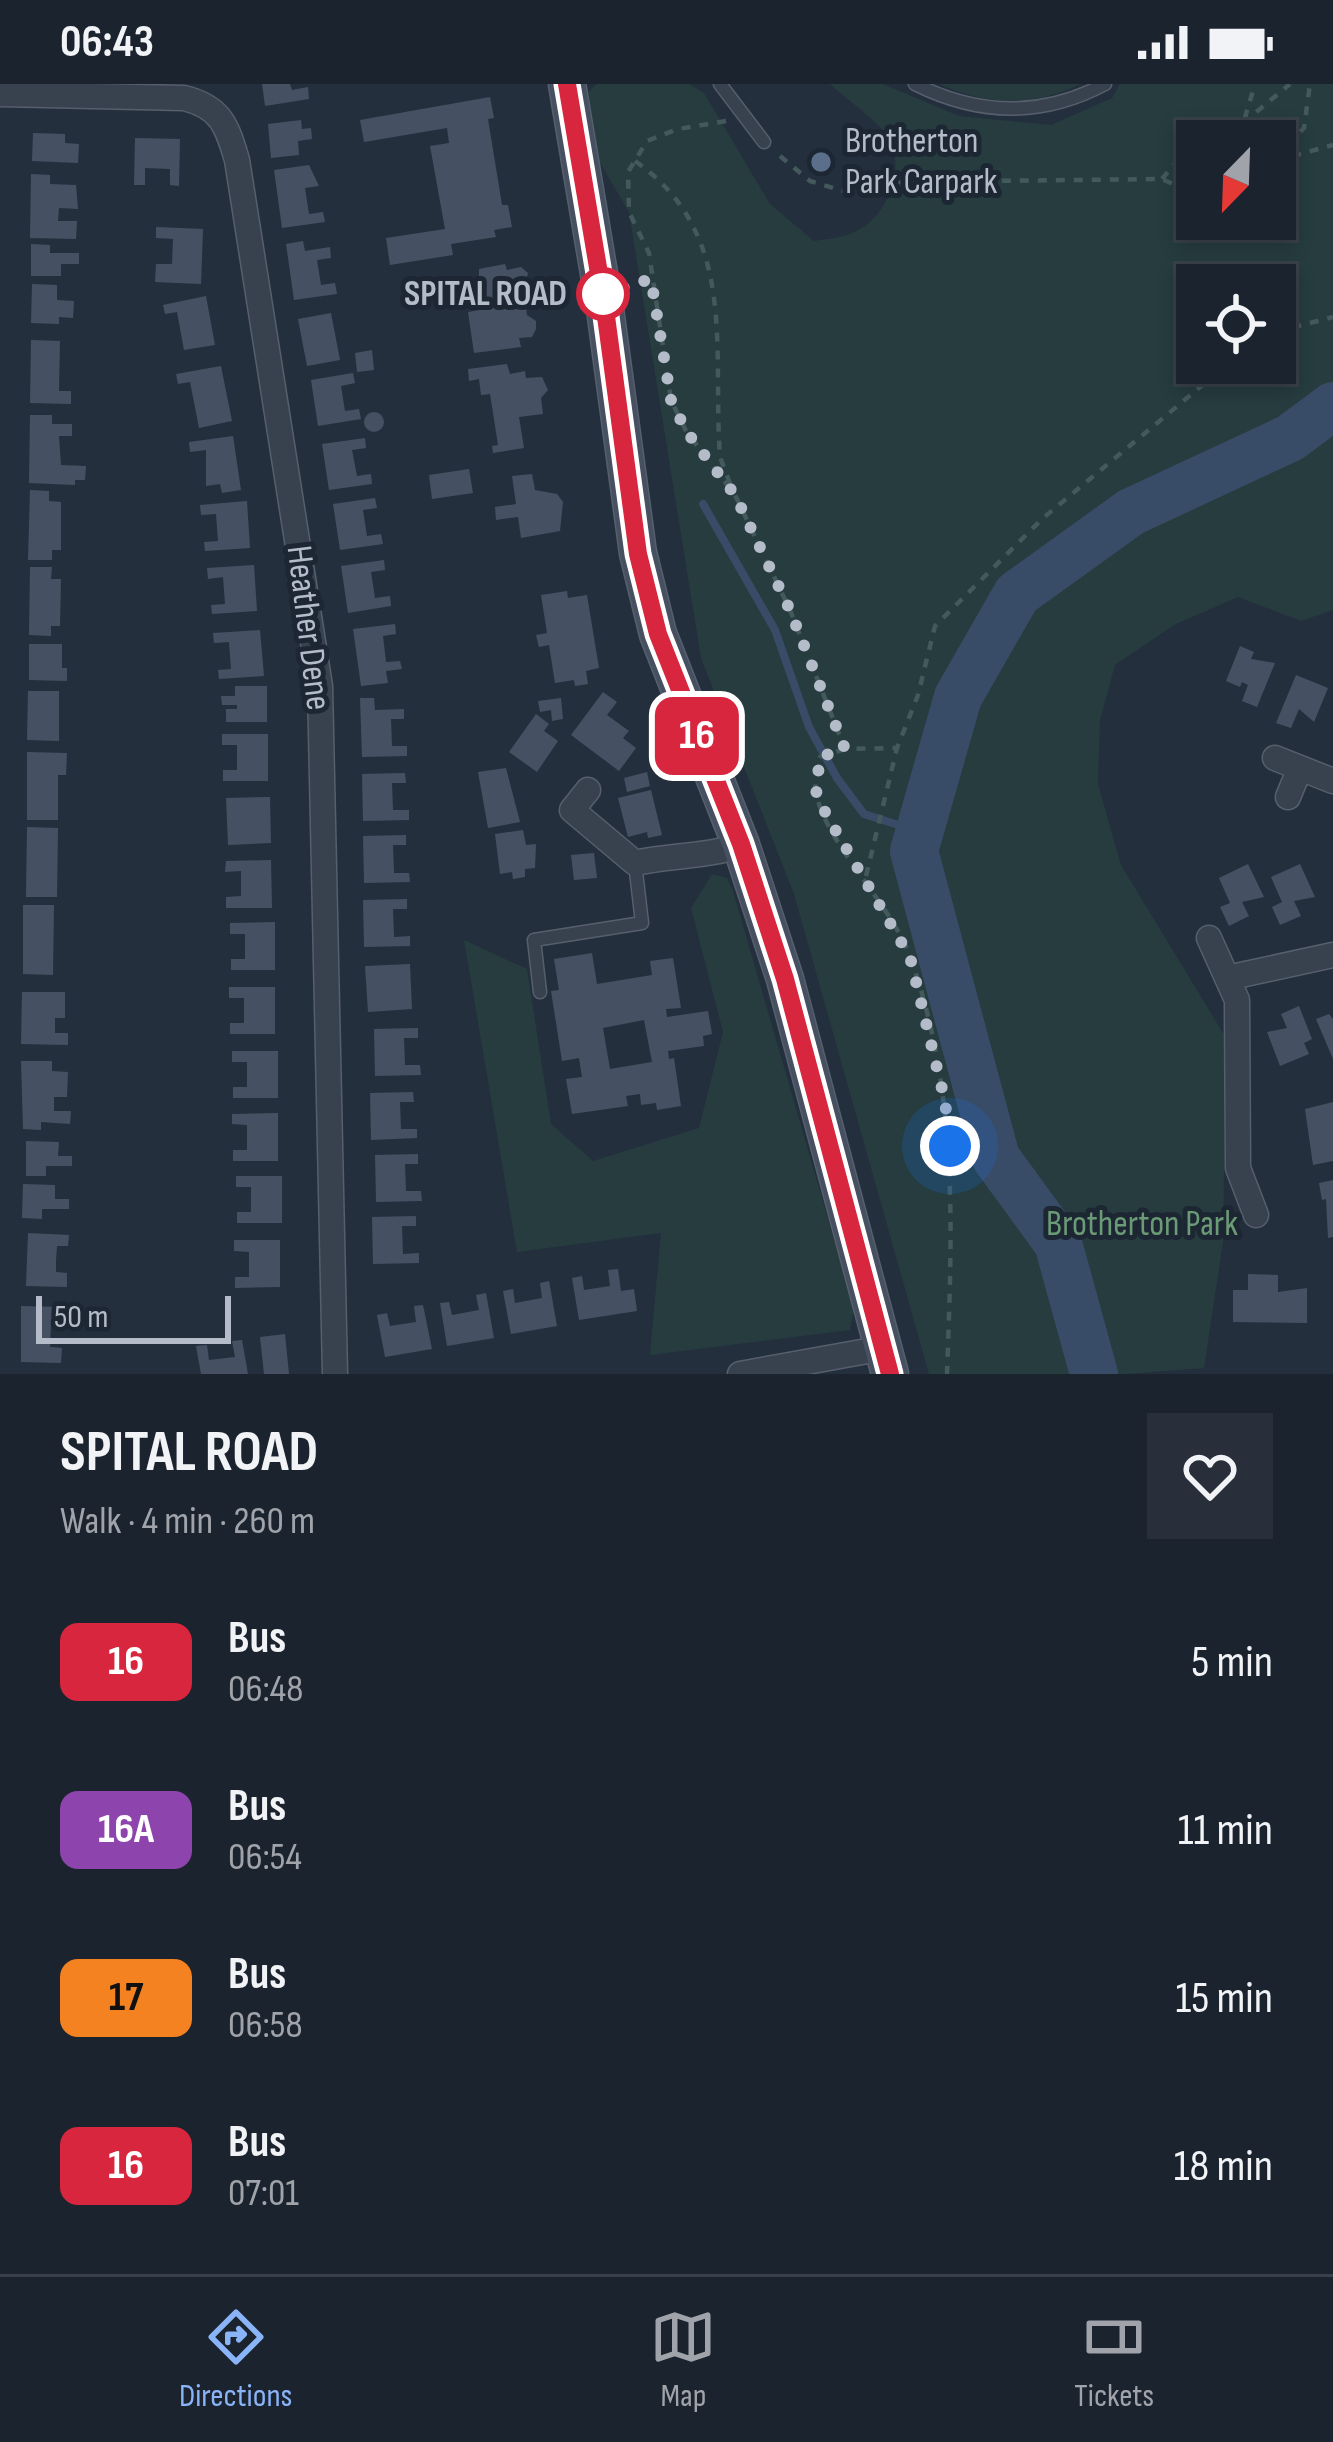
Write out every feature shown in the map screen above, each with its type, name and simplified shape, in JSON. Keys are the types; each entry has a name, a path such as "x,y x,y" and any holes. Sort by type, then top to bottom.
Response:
{"main road":[{"path":"567,84 605,309 638,554 658,634 741,844 785,979 887,1361"}],"street":[{"name":"Heather Dene","path":"0,94 184,98 208,104 225,121 237,160 320,686 335,1374"},
{"path":"1275,758 1333,781"},
{"path":"1288,797 1300,768"},
{"path":"588,790 572,810 635,863 676,854 715,854 741,844"},
{"path":"1209,938 1237,1000 1238,1168 1256,1215"},
{"path":"1227,978 1333,955"},
{"path":"740,1374 887,1361"}],"lane":[{"path":"720,84 764,142"},
{"path":"915,84 992,110 1025,111 1106,84"},
{"path":"540,992 534,940 642,923 635,863"}],"path":[{"path":"1244,120 1256,84"},
{"path":"1247,120 1290,84"},
{"path":"1296,137 1304,128 1310,84"},
{"path":"735,495 686,431 671,400 649,254 628,212 628,172 647,141 678,129 746,118"},
{"path":"764,142 810,181 850,193 894,182 1162,179 1176,185"},
{"path":"1296,154 1333,145"},
{"path":"635,161 682,202 709,265 720,457 790,610 845,749"},
{"path":"1162,179 1176,162"},
{"path":"1296,327 1333,317"},
{"path":"866,876 897,748 918,694 935,626 1042,519 1204,384"},
{"path":"897,748 845,749 820,757 816,791 837,838 866,876 910,957 945,1101 954,1191 947,1374"}],"green space":[{"name":"Brotherton Park","path":"597,84 689,84 704,93 770,204 814,241 864,226 884,205 894,178 893,149 887,136 830,84 883,84 959,116 1051,125 1112,98 1120,84 1333,84 1333,610 1301,621 1238,597 1174,625 1115,665 1100,720 1098,784 1121,865 1226,1038 1223,1242 1204,1368 1124,1374 929,1374 794,894 701,658 629,212 600,163 588,92"},
{"path":"939,84 1081,84 1045,97 1010,101 975,97"},
{"path":"712,874 727,878 733,891 854,1309 850,1330 650,1355 661,1233 517,1252 464,940 527,969 551,1124 593,1161 699,1128 723,1032 691,908"}],"building":[{"path":"262,84 290,84 292,90 308,87 309,99 265,106"},
{"path":"490,97 494,118 488,119 502,205 508,205 512,227 494,230 496,237 451,244 453,255 390,265 386,238 445,229 430,146 449,143 447,128 364,142 360,120"},
{"path":"301,120 302,129 311,128 312,139 298,141 299,155 271,158 268,124"},
{"path":"33,133 65,134 65,143 79,144 78,163 32,161"},
{"path":"135,138 180,139 179,186 170,185 170,169 145,168 145,185 134,185"},
{"path":"309,165 319,186 305,188 309,214 323,212 325,222 282,228 274,170"},
{"path":"31,174 50,175 50,184 76,185 78,209 59,208 58,221 77,221 76,239 30,238"},
{"path":"156,227 203,229 201,284 155,282 156,264 172,264 173,239 156,238"},
{"path":"303,241 305,251 330,247 331,258 317,260 321,285 335,283 337,294 294,300 286,244"},
{"path":"31,244 50,245 50,253 79,253 79,264 61,264 61,276 31,276"},
{"path":"505,264 507,270 521,267 528,273 527,315 536,321 536,329 532,337 519,338 521,347 474,353 468,312 485,309 481,288 465,290 463,281 479,278 479,269"},
{"path":"32,284 57,285 57,300 74,301 73,318 59,317 59,324 31,323"},
{"path":"206,296 215,345 184,350 177,312 165,314 163,305"},
{"path":"331,313 340,360 307,366 298,319"},
{"path":"31,340 60,341 59,391 71,391 71,404 30,403"},
{"path":"372,350 374,370 357,372 355,353"},
{"path":"507,364 510,374 525,371 526,378 542,377 548,390 541,398 543,414 519,417 524,448 493,453 492,446 498,445 490,394 481,395 479,379 469,381 468,369"},
{"path":"221,366 232,421 199,428 190,382 178,384 176,374"},
{"path":"353,373 355,383 341,386 345,411 359,409 361,419 318,426 311,380"},
{"path":"374,412 384,422 374,432 364,422"},
{"path":"30,415 52,415 52,424 72,424 72,436 59,436 61,465 86,466 85,480 75,480 75,485 29,483"},
{"path":"233,436 241,490 222,493 220,484 206,486 206,450 190,452 189,442"},
{"path":"365,438 366,448 352,450 357,476 371,474 372,484 329,490 322,444"},
{"path":"469,469 473,493 432,499 429,475"},
{"path":"532,474 535,490 557,494 563,502 560,531 521,538 518,517 496,520 495,507 516,504 512,476"},
{"path":"30,490 49,491 49,501 61,502 61,550 52,550 52,560 28,560"},
{"path":"375,498 377,508 363,510 367,536 381,534 383,544 340,550 333,504"},
{"path":"247,501 250,548 205,551 204,542 218,541 216,514 201,515 200,505"},
{"path":"384,560 385,570 371,572 375,598 390,596 391,606 348,613 341,566"},
{"path":"254,565 257,611 212,614 211,605 225,604 223,577 208,579 207,568"},
{"path":"30,567 52,567 51,579 61,579 60,626 51,626 51,636 29,635"},
{"path":"567,591 568,598 587,595 599,668 586,671 588,684 555,683 549,645 539,647 536,635 547,633 541,595"},
{"path":"395,624 396,634 383,636 386,662 400,661 402,669 386,671 388,683 361,686 353,629"},
{"path":"260,630 264,676 219,679 218,670 231,669 229,642 214,643 213,633"},
{"path":"29,644 62,644 67,681 29,680"},
{"path":"1240,646 1254,652 1251,659 1275,663 1257,707 1242,701 1248,685 1226,681"},
{"path":"1296,675 1328,688 1314,722 1299,709 1291,728 1276,723"},
{"path":"235,686 267,686 267,722 226,722 226,709 237,709 237,705 222,705 221,696 235,696"},
{"path":"28,691 59,691 59,741 27,740"},
{"path":"603,692 617,702 607,715 629,731 623,738 636,748 619,771 571,735"},
{"path":"360,698 374,698 375,710 404,709 404,719 391,719 392,746 407,746 407,756 362,757"},
{"path":"561,698 563,719 552,721 551,710 540,712 538,701"},
{"path":"536,714 549,724 544,731 558,741 537,772 509,752"},
{"path":"222,734 268,734 268,781 223,781 223,770 237,770 237,745 222,745"},
{"path":"27,752 67,753 66,775 58,775 58,820 27,820"},
{"path":"506,768 520,822 488,828 478,772"},
{"path":"647,772 650,786 627,792 624,778"},
{"path":"405,773 406,783 392,783 393,810 409,810 409,820 363,821 362,774"},
{"path":"651,790 662,835 648,838 647,832 628,837 618,798"},
{"path":"270,797 271,843 228,845 226,798"},
{"path":"27,827 58,828 57,897 26,897"},
{"path":"523,830 526,845 536,844 535,868 513,879 512,872 500,874 495,834"},
{"path":"406,835 406,845 393,845 394,873 409,873 410,882 364,883 363,836"},
{"path":"594,853 597,878 574,880 571,855"},
{"path":"271,860 272,908 226,908 226,897 241,896 241,871 225,872 226,861"},
{"path":"1248,864 1264,897 1242,902 1249,916 1229,926 1220,907 1230,903 1219,878"},
{"path":"1300,864 1315,897 1294,901 1301,916 1280,925 1272,907 1282,902 1271,877"},
{"path":"407,899 407,909 393,909 394,937 410,936 410,946 364,947 363,900"},
{"path":"23,905 54,905 53,975 23,974"},
{"path":"275,922 275,970 231,970 231,959 245,959 245,934 230,934 230,923"},
{"path":"592,953 597,984 652,975 650,961 673,958 681,1008 666,1009 667,1017 708,1011 712,1034 703,1036 704,1046 668,1051 669,1059 674,1058 681,1106 657,1110 656,1103 641,1105 640,1094 626,1096 628,1106 572,1114 566,1079 582,1077 579,1058 562,1061 551,991 559,990 554,959","holes":["644,1020 652,1062 610,1069 603,1028"]},
{"path":"410,964 412,1009 368,1012 365,966"},
{"path":"229,987 275,987 275,1034 230,1034 230,1023 244,1023 244,998 229,998"},
{"path":"22,992 65,992 65,1018 55,1018 55,1033 68,1033 68,1045 21,1044"},
{"path":"1299,1006 1312,1039 1304,1043 1309,1054 1280,1066 1267,1032 1287,1028 1281,1014"},
{"path":"1329,1014 1333,1019 1333,1059 1316,1019"},
{"path":"418,1028 418,1038 404,1038 405,1065 420,1065 421,1075 375,1076 374,1029"},
{"path":"232,1051 278,1051 278,1098 233,1098 233,1087 247,1087 247,1062 232,1062"},
{"path":"21,1061 52,1061 52,1071 68,1072 67,1097 54,1097 54,1111 71,1111 70,1124 41,1122 41,1130 23,1129"},
{"path":"413,1092 414,1102 400,1102 401,1129 417,1129 417,1138 371,1140 370,1093"},
{"path":"1333,1102 1333,1161 1313,1165 1305,1109"},
{"path":"278,1113 278,1161 233,1161 233,1150 247,1150 247,1125 232,1124 232,1114"},
{"path":"26,1141 59,1142 58,1156 72,1156 72,1166 46,1166 46,1176 26,1176"},
{"path":"418,1154 418,1164 405,1164 406,1191 421,1191 422,1201 376,1202 375,1155"},
{"path":"236,1176 282,1176 282,1223 237,1223 237,1212 251,1212 251,1187 236,1187"},
{"path":"1333,1180 1333,1237 1328,1238 1326,1199 1322,1200 1319,1183"},
{"path":"23,1184 55,1185 55,1199 69,1199 69,1209 42,1209 42,1219 22,1218"},
{"path":"416,1216 416,1226 402,1226 403,1254 419,1253 419,1263 373,1264 372,1217"},
{"path":"28,1233 69,1235 68,1246 57,1246 56,1260 56,1272 67,1273 67,1287 26,1286"},
{"path":"234,1240 280,1240 280,1287 235,1288 235,1277 249,1277 249,1252 234,1251"},
{"path":"618,1269 621,1291 634,1289 637,1311 579,1320 572,1278 582,1276 584,1290 610,1286 608,1270"},
{"path":"1248,1274 1278,1275 1278,1292 1307,1288 1307,1323 1233,1322 1233,1290 1248,1290"},
{"path":"549,1281 557,1326 511,1334 503,1291 513,1289 515,1303 542,1298 540,1283"},
{"path":"486,1293 494,1338 447,1346 440,1303 449,1302 452,1315 479,1310 476,1295"},
{"path":"423,1305 432,1349 385,1357 377,1315 387,1313 390,1326 416,1322 414,1306"},
{"path":"21,1306 63,1307 63,1323 51,1323 50,1347 62,1348 61,1363 21,1362"},
{"path":"285,1334 289,1374 264,1374 260,1337"},
{"path":"242,1340 248,1374 201,1374 196,1346 207,1345 209,1360 235,1357 232,1341"}],"waterway":[{"path":"1094,1374 1058,1243 996,1158 914,851 958,697 1017,594 1131,512 1290,438 1333,406"},
{"path":"703,504 775,630 809,727 837,778 864,814 920,832"}],"bus line":[{"name":"16","path":"567,84 605,309 638,554 658,634 741,844 785,979 890,1374"}],"place":[{"name":"Brotherton Park Carpark","path":"821,162"},
{"name":"SPITAL ROAD","path":"603,294"}],"route":[{"path":"603,294 651,279 671,400 686,431 735,495 790,610 845,749 820,757 816,791 837,838 866,876 910,957 945,1101 950,1146"}]}
